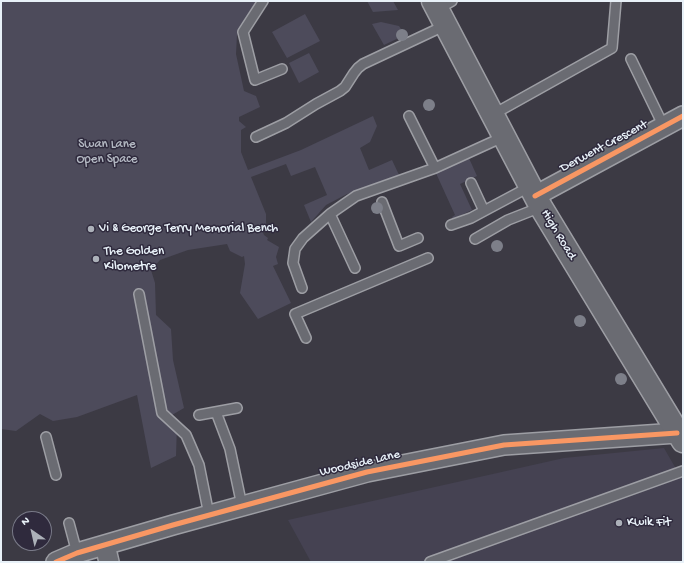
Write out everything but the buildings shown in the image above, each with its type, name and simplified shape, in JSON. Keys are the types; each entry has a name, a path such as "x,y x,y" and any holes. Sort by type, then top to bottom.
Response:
{"main road":[{"name":"High Road","path":"442,9 492,115 535,197 680,437"}],"street":[{"name":"Derwent Crescent","path":"535,197 683,116"},
{"name":"Woodside Lane","path":"56,562 77,553 107,553 209,515 367,472 504,445 680,437"}],"lane":[{"path":"263,1 243,32 255,80 282,69"},
{"path":"492,115 612,48 616,1"},
{"path":"256,137 286,123 340,91 358,68 442,9"},
{"path":"630,59 664,127"},
{"path":"409,116 435,168"},
{"path":"302,288 293,263 295,249 303,238 330,214 356,196 435,168 503,137"},
{"path":"471,183 484,211"},
{"path":"451,225 484,211 535,197"},
{"path":"475,239 508,220 535,197"},
{"path":"382,202 399,246 418,238"},
{"path":"330,214 355,268"},
{"path":"306,338 295,314 428,258"},
{"path":"139,294 162,413 170,422 186,435 199,465 209,515"},
{"path":"199,415 237,408"},
{"path":"216,412 230,449 242,506"},
{"path":"46,437 56,476"},
{"path":"430,562 683,471"},
{"path":"69,523 77,553"}],"shaded area":[{"path":"664,448 683,481 683,562 311,562 288,520 564,458"}],"green space":[{"name":"Swan Lane Open Space","path":"1,1 263,1 237,35 236,54 244,91 256,96 260,107 239,117 239,121 246,127 241,130 241,152 248,170 301,150 373,116 377,126 370,142 360,148 369,170 392,160 400,177 347,194 326,205 311,222 304,205 327,195 315,167 291,176 286,164 251,177 266,214 266,227 262,230 264,235 268,238 267,240 279,247 276,257 278,264 273,266 291,303 258,319 240,293 245,264 244,256 242,257 230,251 227,244 188,250 160,260 151,270 155,283 156,315 171,329 173,360 184,408 172,415 171,425 177,424 176,456 151,468 137,395 77,417 53,421 40,414 16,431 1,429"},
{"path":"367,1 393,1 398,10 373,12"},
{"path":"305,14 320,41 287,58 272,32"},
{"path":"381,22 399,26 405,35 384,45 372,24"},
{"path":"309,53 319,72 299,83 289,63"},
{"path":"468,156 477,176 460,184 472,210 453,219 452,217 455,215 435,171"}],"cycle path":[{"path":"535,196 683,116"},
{"path":"56,562 77,553 173,525 367,472 504,445 677,433"}],"place":[{"name":"Vi & George Terry Memorial Bench","path":"91,229"},
{"name":"The Golden Kilometre","path":"96,259"},
{"name":"Kwik Fit","path":"619,523"}]}
